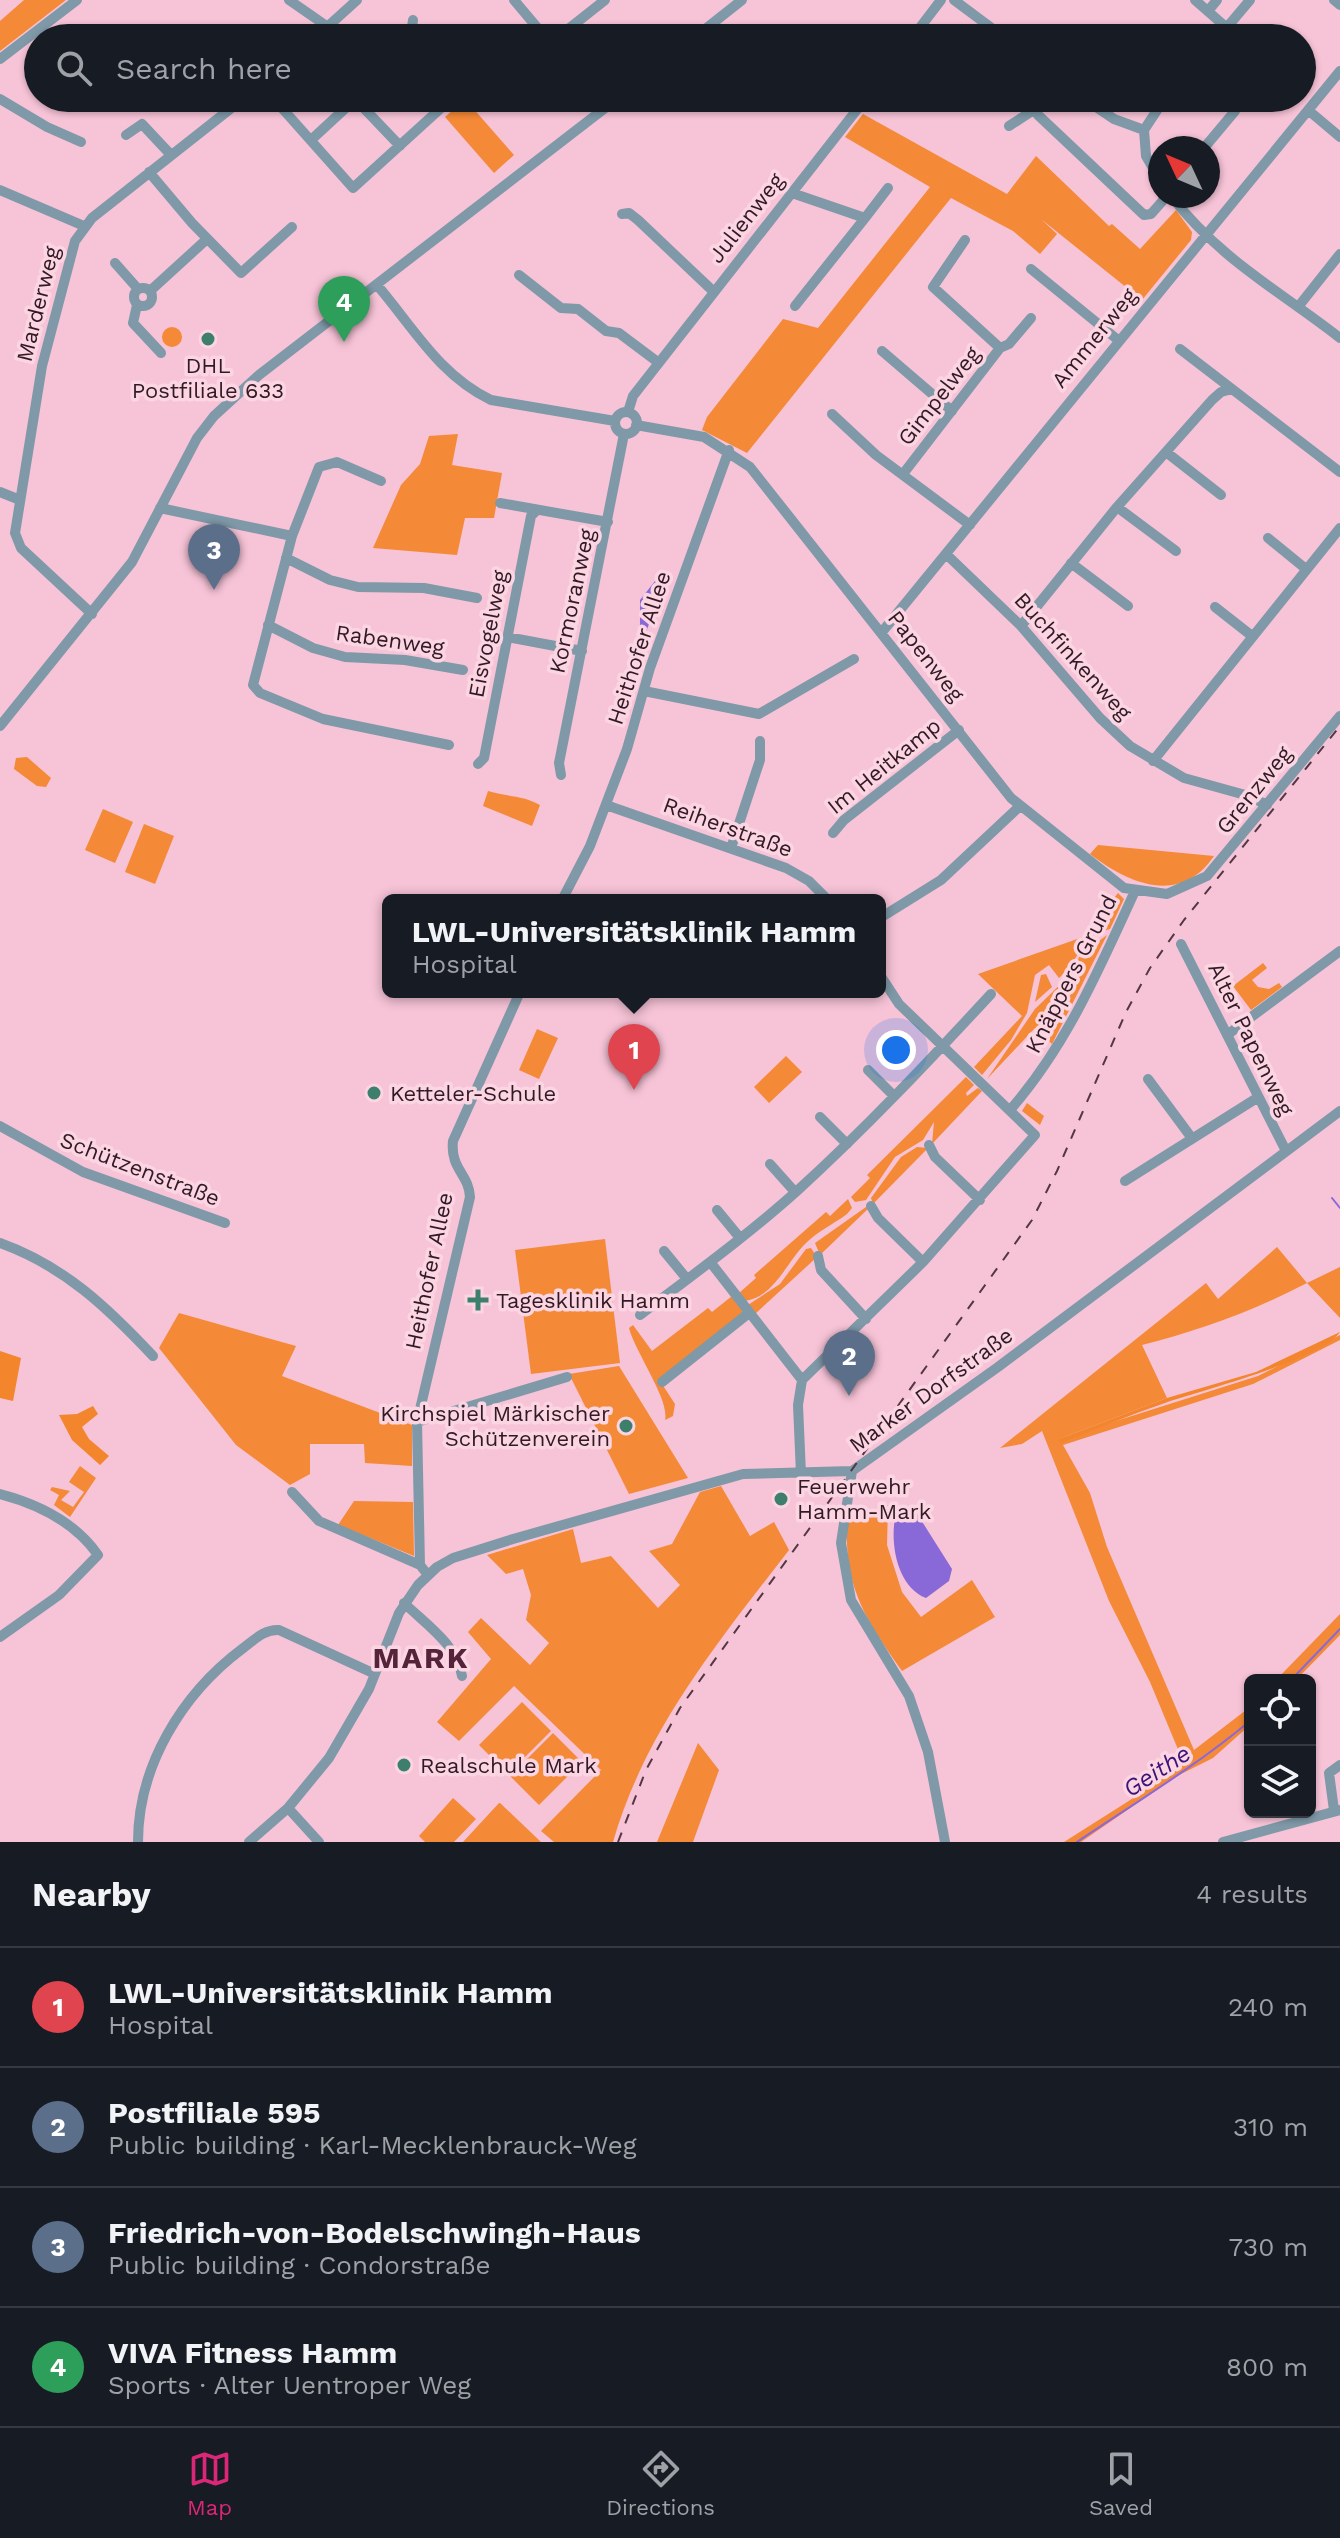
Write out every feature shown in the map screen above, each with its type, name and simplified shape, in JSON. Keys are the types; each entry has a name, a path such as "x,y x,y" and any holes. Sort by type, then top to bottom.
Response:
{"street":[{"path":"46,24 77,0"},
{"path":"289,0 324,24"},
{"path":"331,24 357,0"},
{"path":"514,0 534,24"},
{"path":"575,24 605,0"},
{"path":"713,24 742,0"},
{"path":"923,24 941,0"},
{"path":"954,0 986,24"},
{"path":"1195,0 1223,24"},
{"path":"1208,11 1217,0"},
{"path":"1230,24 1250,0"},
{"path":"1334,0 1340,5"},
{"path":"412,24 413,20"},
{"path":"0,59 24,41"},
{"name":"Ammerweg","path":"1316,100 1340,71"},
{"path":"0,99 47,127 81,142"},
{"name":"Marderweg","path":"92,614 19,545 15,533 42,366 70,253 84,226 223,112"},
{"path":"286,112 353,188 437,112"},
{"path":"311,140 341,112"},
{"path":"368,112 400,146"},
{"path":"0,726 132,562 197,438 227,403 590,112"},
{"name":"Julienweg","path":"628,412 633,396 855,112"},
{"path":"1009,126 1030,112"},
{"path":"1038,112 1144,215 1151,214 1157,208"},
{"path":"1104,112 1144,130"},
{"path":"1148,159 1144,130 1156,112"},
{"path":"1214,136 1234,112"},
{"name":"Ammerweg","path":"882,632 1306,112"},
{"path":"1310,112 1340,137"},
{"path":"126,135 142,124 171,155"},
{"path":"149,172 241,273 292,227"},
{"path":"795,306 888,188"},
{"path":"0,190 84,226"},
{"path":"792,193 865,218"},
{"path":"1180,208 1204,236 1239,267 1340,338"},
{"path":"622,214 629,213 638,220 714,292"},
{"path":"150,291 207,239"},
{"path":"965,240 933,287 1000,348"},
{"path":"1298,307 1340,254"},
{"path":"115,263 138,289 150,291"},
{"path":"1031,269 1118,340"},
{"path":"519,275 561,308 578,309 606,331 619,333 659,363"},
{"path":"377,285 433,356 472,391 491,400 615,421"},
{"path":"138,289 133,296 137,305 133,323 161,353"},
{"path":"137,305 144,307 151,302 150,291"},
{"name":"Gimpelweg","path":"970,525 903,474 1000,348 1009,344 1031,318"},
{"path":"1180,349 1340,472"},
{"path":"882,351 952,411"},
{"path":"1021,626 1117,507 1212,400 1221,392 1232,389"},
{"path":"628,412 634,415 636,425 624,434 615,428 615,421 618,415 628,412"},
{"path":"832,414 903,474"},
{"name":"Papenweg","path":"636,425 704,437 729,450 771,489 1020,806 1106,876 1135,891 1163,895 1194,885"},
{"name":"Kormoranweg","path":"561,775 559,763 624,434"},
{"name":"Heithofer Allee","path":"565,894 606,805 729,450"},
{"path":"1166,452 1221,495"},
{"path":"381,481 337,462 323,464 292,536 254,681 256,689 323,719 449,745"},
{"path":"0,492 20,500"},
{"path":"500,503 608,522"},
{"path":"1117,507 1176,551"},
{"path":"160,508 292,536"},
{"name":"Eisvogelweg","path":"478,764 484,758 531,516 536,511"},
{"path":"1153,761 1340,528"},
{"path":"1268,538 1306,569"},
{"name":"Buchfinkenweg","path":"946,554 1021,626 1110,729 1153,761 1184,778 1249,796 1267,805"},
{"path":"286,558 330,580 358,587 424,588 477,598"},
{"path":"1071,563 1128,606"},
{"path":"1215,607 1252,636"},
{"name":"Rabenweg","path":"268,625 313,648 345,657 405,660 463,670"},
{"path":"507,637 582,651"},
{"path":"644,691 759,714 854,659"},
{"name":"Grenzweg","path":"1194,885 1218,866 1340,716"},
{"name":"Im Heitkamp","path":"833,833 844,820 959,730"},
{"path":"731,848 760,760 760,741"},
{"name":"Reiherstraße","path":"606,805 799,874 821,894"},
{"path":"886,914 942,879 1020,806"},
{"name":"Knäppers Grund","path":"1010,1110 1062,1042 1135,891"},
{"name":"Alter Papenweg","path":"1181,944 1286,1151"},
{"path":"1227,1035 1340,951"},
{"path":"801,1474 798,1405 802,1380 923,1262 1035,1135 899,1004 886,984"},
{"path":"640,1315 711,1263 795,1192 847,1144 991,994"},
{"name":"Heithofer Allee","path":"420,1565 417,1422 470,1197 466,1181 454,1165 453,1141 517,998"},
{"path":"868,1070 894,1096"},
{"path":"1148,1079 1191,1137"},
{"path":"1125,1181 1257,1098"},
{"name":"Marker Dorfstraße","path":"249,1842 288,1808 343,1737 375,1674 404,1603 428,1575 453,1558 708,1482 756,1472 801,1474 852,1471 998,1367 1340,1111"},
{"path":"820,1117 847,1144"},
{"name":"Schützenstraße","path":"0,1126 35,1148 106,1182 225,1223"},
{"path":"929,1145 935,1157 980,1200"},
{"path":"770,1164 795,1192"},
{"path":"871,1206 878,1218 923,1262"},
{"path":"717,1210 740,1238"},
{"path":"0,1243 52,1265 84,1287 153,1356"},
{"path":"664,1251 687,1279"},
{"path":"818,1256 821,1270 866,1319"},
{"path":"711,1263 802,1380"},
{"path":"662,1382 749,1313"},
{"path":"417,1422 567,1377"},
{"path":"852,1471 841,1526 845,1578 858,1614 892,1666 914,1710 928,1752 945,1842"},
{"path":"292,1492 319,1521 420,1565 428,1575"},
{"path":"0,1494 35,1504 53,1514 98,1555 59,1595 0,1637"},
{"path":"404,1603 448,1646 459,1660 462,1676"},
{"path":"138,1842 144,1792 165,1738 204,1683 261,1635 279,1630 375,1674"},
{"path":"1223,1842 1337,1810 1329,1773 1340,1765"},
{"path":"288,1808 319,1842"}],"shaded area":[{"path":"24,0 66,0 35,24 24,24 24,32 0,51 0,21"},
{"path":"451,112 476,112 514,155 494,173 445,117"},
{"path":"863,114 1007,194 1036,156 1109,226 1112,224 1140,249 1176,210 1192,232 1191,240 1142,300 1041,219 1057,234 1040,254 1013,231 951,198 747,453 702,430 707,417 783,319 818,328 930,187 845,137"},
{"path":"172,327 179,330 182,337 179,344 172,347 165,344 162,337 165,330"},
{"path":"458,434 452,465 502,473 494,518 465,518 457,555 373,548 401,485 420,464 429,436"},
{"path":"663,571 667,576 640,648 640,600"},
{"path":"27,757 51,778 46,787 37,786 14,769 16,758"},
{"path":"488,791 527,799 540,805 532,826 483,806"},
{"path":"103,809 133,822 115,863 85,850"},
{"path":"144,824 174,836 155,884 125,872"},
{"path":"1098,845 1214,856 1201,872 1186,881 1154,885 1137,881 1105,865 1090,854"},
{"path":"1118,893 1124,899 1110,929 1093,937 1059,978 1049,965 1035,975 1027,1013 1011,1040 982,1075 974,1067 1022,1016 978,974 1083,937"},
{"path":"1107,935 1052,1044 1035,1028 987,1079 1035,1009 1072,973 1080,955"},
{"path":"1263,963 1267,968 1252,980 1258,987 1269,989 1279,983 1282,987 1251,1010 1233,986"},
{"path":"1046,974 1052,987 1035,1002 1041,975"},
{"path":"537,1029 558,1038 539,1079 519,1070"},
{"path":"786,1056 802,1072 769,1103 754,1087"},
{"path":"966,1077 974,1085 966,1093 967,1096 978,1088 982,1091 932,1144 934,1122 923,1140 895,1157 866,1200 855,1202 851,1197 870,1178 867,1175"},
{"path":"1027,1103 1044,1116 1040,1125 1022,1111"},
{"path":"917,1147 928,1148 873,1204 871,1198 901,1157"},
{"path":"848,1199 852,1208 847,1214 806,1243 764,1293 744,1301 739,1293 756,1278 754,1275 826,1212 830,1216"},
{"path":"870,1207 820,1255 815,1243"},
{"path":"605,1239 620,1363 531,1374 515,1250"},
{"path":"1277,1247 1307,1283 1226,1319 1142,1345 1167,1398 1059,1439 1258,1376 1340,1335 1340,1340 1253,1384 1063,1445 1090,1493 1107,1547 1194,1750 1244,1712 1244,1730 1213,1758 1175,1777 1081,1842 1064,1842 1135,1797 1182,1759 1150,1682 1109,1601 1042,1431 1022,1444 1000,1448 1206,1283 1218,1299"},
{"path":"811,1248 817,1257 755,1314 748,1305 780,1284 806,1249"},
{"path":"1340,1267 1340,1318 1307,1283"},
{"path":"732,1296 746,1314 660,1381 675,1404 673,1416 665,1420 657,1388 629,1328 633,1325 652,1351 708,1308 712,1312"},
{"path":"179,1313 296,1346 282,1376 412,1425 412,1466 365,1463 364,1444 310,1444 310,1474 290,1485 236,1445 159,1348"},
{"path":"1340,1332 1310,1353 1286,1363 1152,1408 1061,1443 1059,1439 1167,1398 1256,1372"},
{"path":"0,1351 21,1358 13,1401 0,1398"},
{"name":"Kirchspiel Märkischer Schützenverein","path":"619,1366 688,1478 629,1494 569,1374"},
{"path":"93,1406 98,1414 82,1427 89,1439 109,1456 100,1465 72,1440 59,1415 77,1414"},
{"path":"80,1466 96,1478 70,1517 54,1505 59,1495 50,1490 52,1487 70,1491 61,1500 73,1507 84,1492 69,1482"},
{"path":"721,1486 750,1536 774,1522 789,1550 711,1653 664,1724 627,1801 613,1842 554,1842 541,1831 601,1770 514,1686 459,1741 437,1722 491,1659 468,1632 481,1618 530,1665 549,1643 526,1620 531,1595 523,1569 506,1574 487,1555 573,1529 581,1563 611,1556 658,1608 680,1585 649,1551 672,1544 700,1492"},
{"path":"354,1501 413,1502 414,1556 338,1525"},
{"path":"888,1505 887,1545 902,1592 921,1617 972,1580 995,1617 902,1671 859,1600 847,1543 847,1519"},
{"path":"916,1512 952,1569 949,1581 926,1598 909,1585 895,1553 895,1518"},
{"path":"1340,1614 1340,1635 1302,1674 1282,1674"},
{"path":"522,1702 551,1731 508,1774 479,1745"},
{"path":"553,1733 582,1762 539,1805 510,1776"},
{"path":"698,1743 719,1770 693,1842 657,1842"},
{"path":"453,1798 476,1819 454,1842 425,1842 419,1836"},
{"path":"500,1803 541,1842 463,1842"}],"waterway":[{"path":"1332,1198 1340,1208"},
{"name":"Geithe","path":"1297,1674 1340,1629"},
{"name":"Geithe","path":"1077,1842 1187,1769 1244,1726"}],"railway":[{"path":"618,1842 646,1770 680,1708 1032,1220 1057,1171 1126,1012 1150,968 1184,920 1340,726"}],"place":[{"name":"DHL Postfiliale 633","path":"208,339"},
{"name":"VIVA Fitness Hamm","path":"344,342"},
{"name":"Friedrich-von-Bodelschwingh-Haus","path":"214,590"},
{"name":"LWL-Universitätsklinik Hamm","path":"634,1090"},
{"name":"Ketteler-Schule","path":"374,1093"},
{"name":"Tagesklinik Hamm","path":"478,1300"},
{"name":"Postfiliale 595","path":"849,1396"},
{"name":"Kirchspiel Märkischer Schützenverein","path":"626,1426"},
{"name":"Feuerwehr Hamm-Mark","path":"781,1499"},
{"name":"Realschule Mark","path":"404,1765"}],"district":[{"name":"MARK","path":"421,1657"}]}
